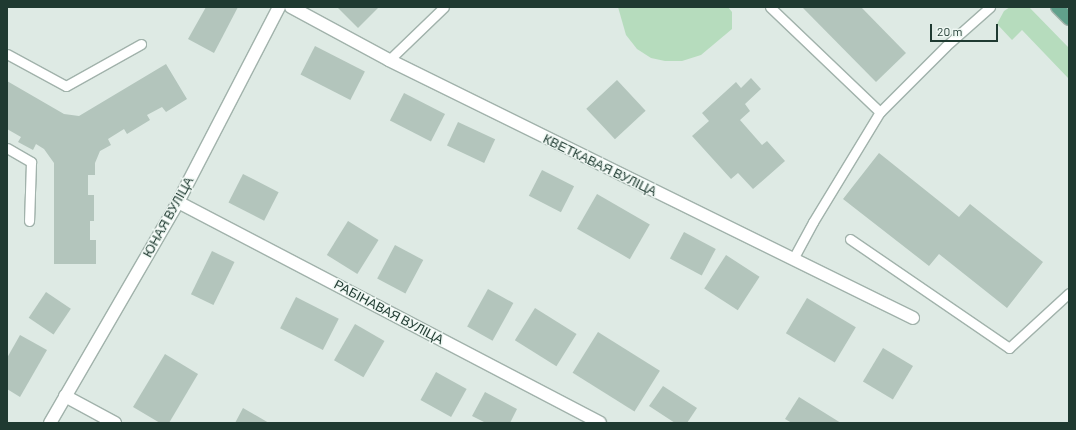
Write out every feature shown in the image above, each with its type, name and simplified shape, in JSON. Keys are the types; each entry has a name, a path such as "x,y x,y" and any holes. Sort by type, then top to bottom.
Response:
{"main road":[{"path":"1057,7 1069,19"}],"street":[{"name":"ЮНАЯ ВУЛІЦА","path":"50,423 178,202 279,7"},
{"name":"КВЕТКАВАЯ ВУЛІЦА","path":"291,7 389,60 913,318"},
{"name":"РАБІНАВАЯ ВУЛІЦА","path":"178,202 600,423"},
{"path":"65,396 115,423"}],"lane":[{"path":"389,60 444,7"},
{"path":"770,7 880,112"},
{"path":"793,259 813,222 880,112 946,46 990,7"},
{"path":"7,54 66,86 141,44"},
{"path":"7,148 31,162 29,221"},
{"path":"850,239 1009,348 1069,293"}],"green space":[{"path":"618,7 728,7 732,12 732,29 701,55 682,61 665,61 651,58 637,49 626,35"},
{"path":"1010,7 1029,7 1069,48 1069,79 1022,30 1012,40 997,24 1004,11"}],"building":[{"path":"206,7 238,7 214,53 188,39"},
{"path":"337,7 379,7 358,28"},
{"path":"802,7 861,7 906,53 876,82"},
{"path":"315,46 365,71 350,100 300,75"},
{"path":"166,64 187,99 166,112 162,107 147,115 150,120 127,134 124,129 108,139 111,145 100,151 95,163 95,175 88,175 88,195 94,195 94,221 90,221 90,240 96,240 96,264 54,264 54,163 44,149 36,144 33,150 18,142 21,137 7,129 7,81 64,114 79,116"},
{"path":"751,78 761,89 745,104 750,111 740,120 762,145 767,141 785,161 753,189 738,173 731,179 692,136 709,121 702,113 736,82 741,88"},
{"path":"617,80 646,111 615,139 586,109"},
{"path":"404,93 445,114 431,142 390,121"},
{"path":"458,122 495,139 484,163 447,146"},
{"path":"879,153 959,217 970,204 1043,262 1007,308 939,254 929,266 843,199"},
{"path":"542,170 574,186 561,212 529,196"},
{"path":"243,174 279,192 264,221 228,203"},
{"path":"597,194 650,224 630,259 577,229"},
{"path":"348,221 379,240 357,274 327,255"},
{"path":"684,232 716,249 702,275 670,258"},
{"path":"395,245 423,260 405,294 377,279"},
{"path":"212,251 234,262 213,305 191,294"},
{"path":"726,255 760,277 738,310 704,289"},
{"path":"488,289 513,303 493,341 467,327"},
{"path":"46,292 71,309 54,334 29,318"},
{"path":"296,297 339,319 323,350 280,328"},
{"path":"807,298 856,327 835,363 786,333"},
{"path":"535,308 577,334 556,366 515,340"},
{"path":"355,324 384,341 363,377 334,360"},
{"path":"598,332 660,371 634,411 573,373"},
{"path":"20,335 47,350 20,397 7,389 7,358"},
{"path":"883,348 913,366 893,399 863,381"},
{"path":"165,354 198,374 169,423 160,423 133,407"},
{"path":"436,372 467,389 451,417 420,400"},
{"path":"663,386 697,408 687,423 675,423 649,406"},
{"path":"485,392 517,409 510,423 486,423 472,416"},
{"path":"799,397 841,423 792,423 785,419"},
{"path":"243,408 269,423 235,423"}]}
